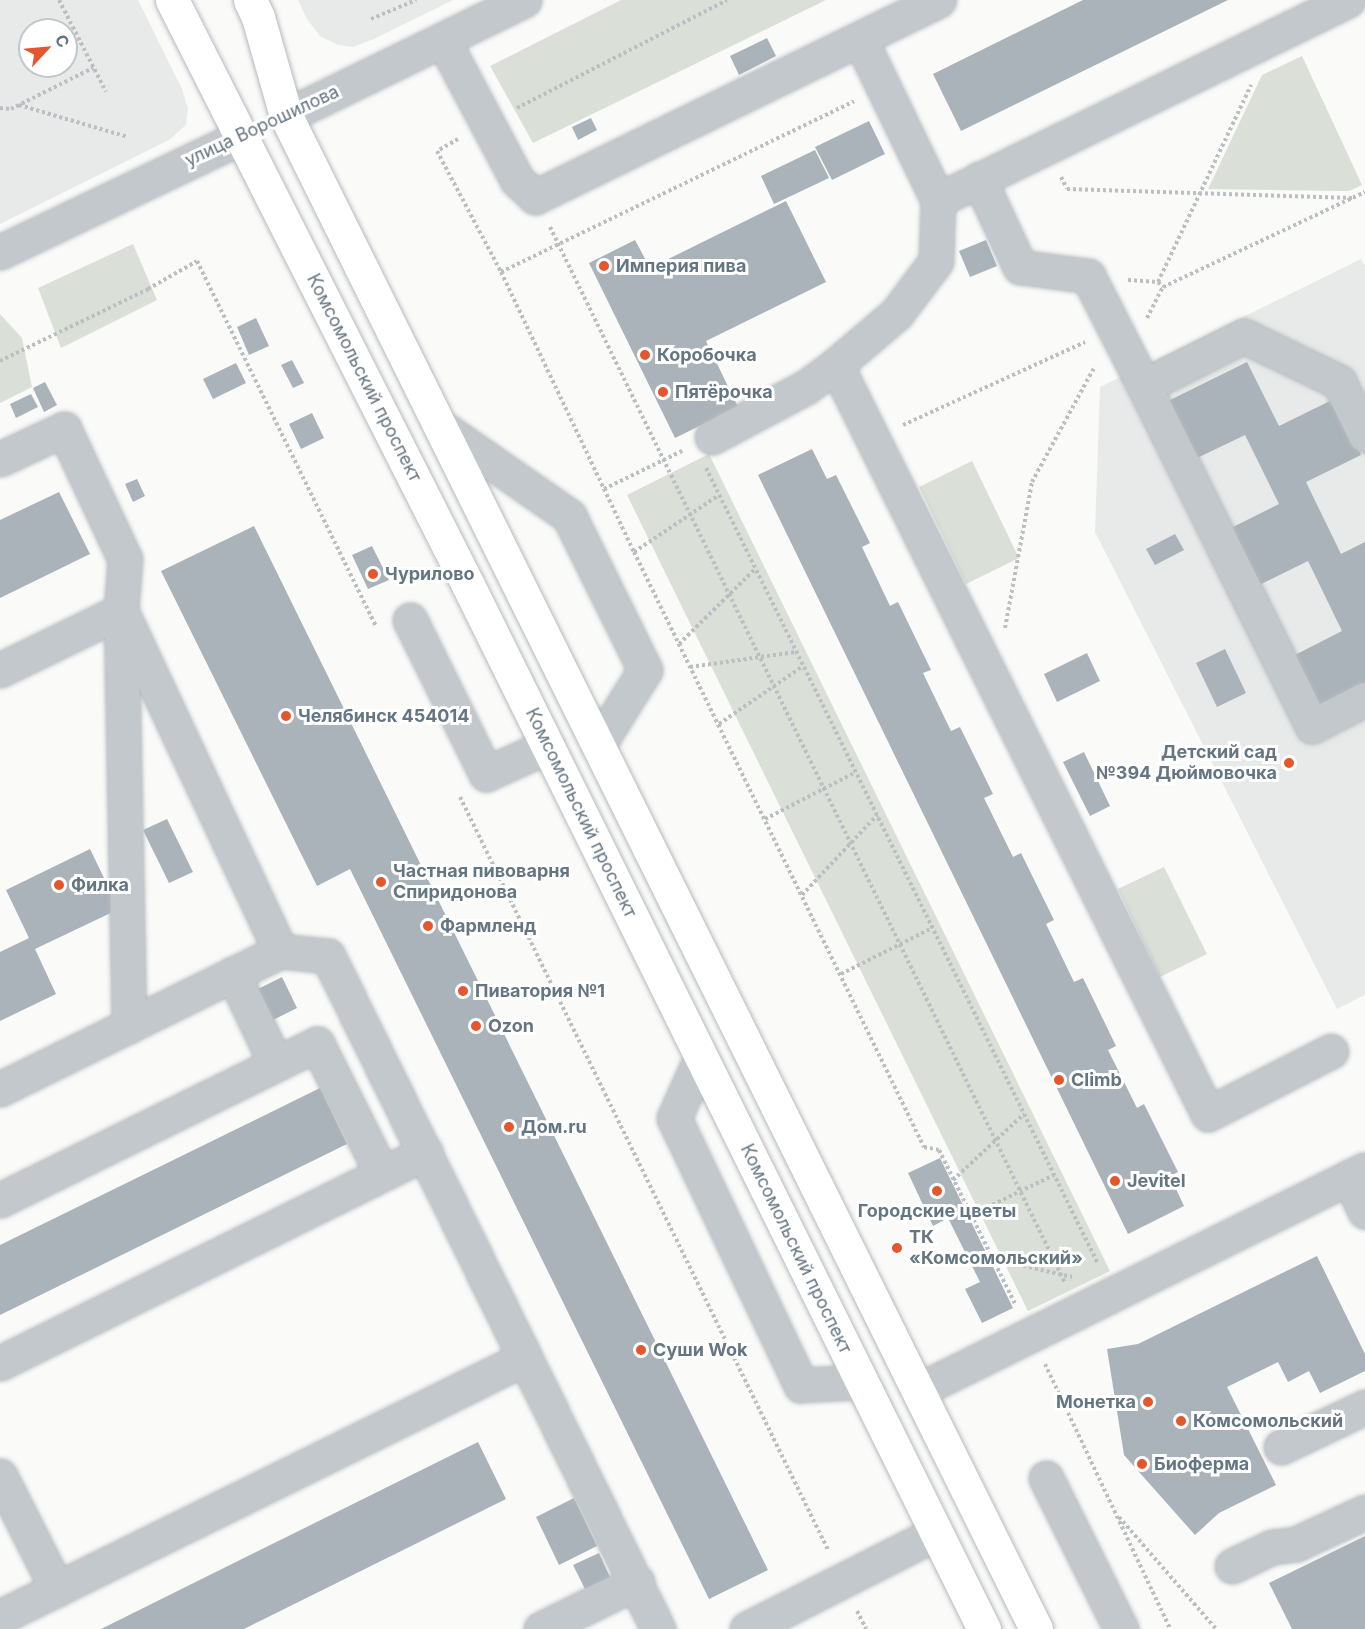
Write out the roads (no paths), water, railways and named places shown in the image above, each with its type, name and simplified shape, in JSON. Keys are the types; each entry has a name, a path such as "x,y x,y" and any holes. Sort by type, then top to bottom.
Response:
{"main road":[{"name":"Комсомольский проспект","path":"172,0 468,585 984,1629"},
{"path":"250,0 258,17 286,116 1036,1629"},
{"name":"улица Ворошилова","path":"241,137 286,116"},
{"path":"468,585 503,629 555,735 565,741 577,738 582,733 584,724 582,711"},
{"path":"812,1282 847,1322 892,1414 900,1420 914,1418 919,1408 919,1390"},
{"path":"936,1533 937,1509 948,1504 959,1507 1020,1629"}],"street":[{"name":"улица Ворошилова","path":"286,116 524,0"},
{"path":"443,40 517,180 535,197 939,0"},
{"path":"938,200 1348,0"},
{"path":"704,441 806,387 836,365 896,314 936,261 938,200 860,39"},
{"name":"улица Ворошилова","path":"0,252 241,137"},
{"path":"979,179 1020,267 1088,276 1116,328 1312,726 1365,699"},
{"path":"1144,386 1244,336 1339,382 1365,435"},
{"path":"836,365 1208,1114 1331,1051"},
{"path":"441,427 569,516 574,526 645,670 598,745"},
{"path":"0,459 64,429 125,559 121,611 129,1026"},
{"path":"0,670 121,611"},
{"path":"121,611 280,951"},
{"path":"410,620 486,774 548,746"},
{"path":"0,1089 280,951 328,956 658,1629"},
{"path":"233,974 276,1064"},
{"path":"0,1200 317,1044 382,1174"},
{"path":"701,1058 674,1118 801,1385 861,1382"},
{"path":"0,1363 426,1152"},
{"path":"919,1390 1357,1173 1365,1211"},
{"path":"0,1617 525,1358"},
{"path":"1281,1447 1365,1407"},
{"path":"0,1476 57,1589"},
{"path":"1047,1478 1121,1629"},
{"path":"1232,1566 1272,1547 1296,1544 1365,1512"},
{"path":"747,1629 936,1533"},
{"path":"541,1629 636,1582"}],"place":[{"name":"Империя пива","path":"604,266"},
{"name":"Коробочка","path":"645,355"},
{"name":"Пятёрочка","path":"663,392"},
{"name":"Чурилово","path":"373,574"},
{"name":"Челябинск 454014","path":"286,716"},
{"name":"Детский сад №394 Дюймовочка","path":"1289,763"},
{"name":"Частная пивоварня Спиридонова","path":"381,882"},
{"name":"Филка","path":"59,885"},
{"name":"Фармленд","path":"428,926"},
{"name":"Пиватория №1","path":"463,991"},
{"name":"Ozon","path":"476,1026"},
{"name":"Climb","path":"1059,1080"},
{"name":"Дом.ru","path":"509,1127"},
{"name":"Jevitel","path":"1115,1181"},
{"name":"Городские цветы","path":"937,1191"},
{"name":"ТК «Комсомольский»","path":"897,1248"},
{"name":"Суши Wok","path":"641,1350"},
{"name":"Монетка","path":"1148,1402"},
{"name":"Комсомольский","path":"1181,1421"},
{"name":"Биоферма","path":"1142,1464"}]}
